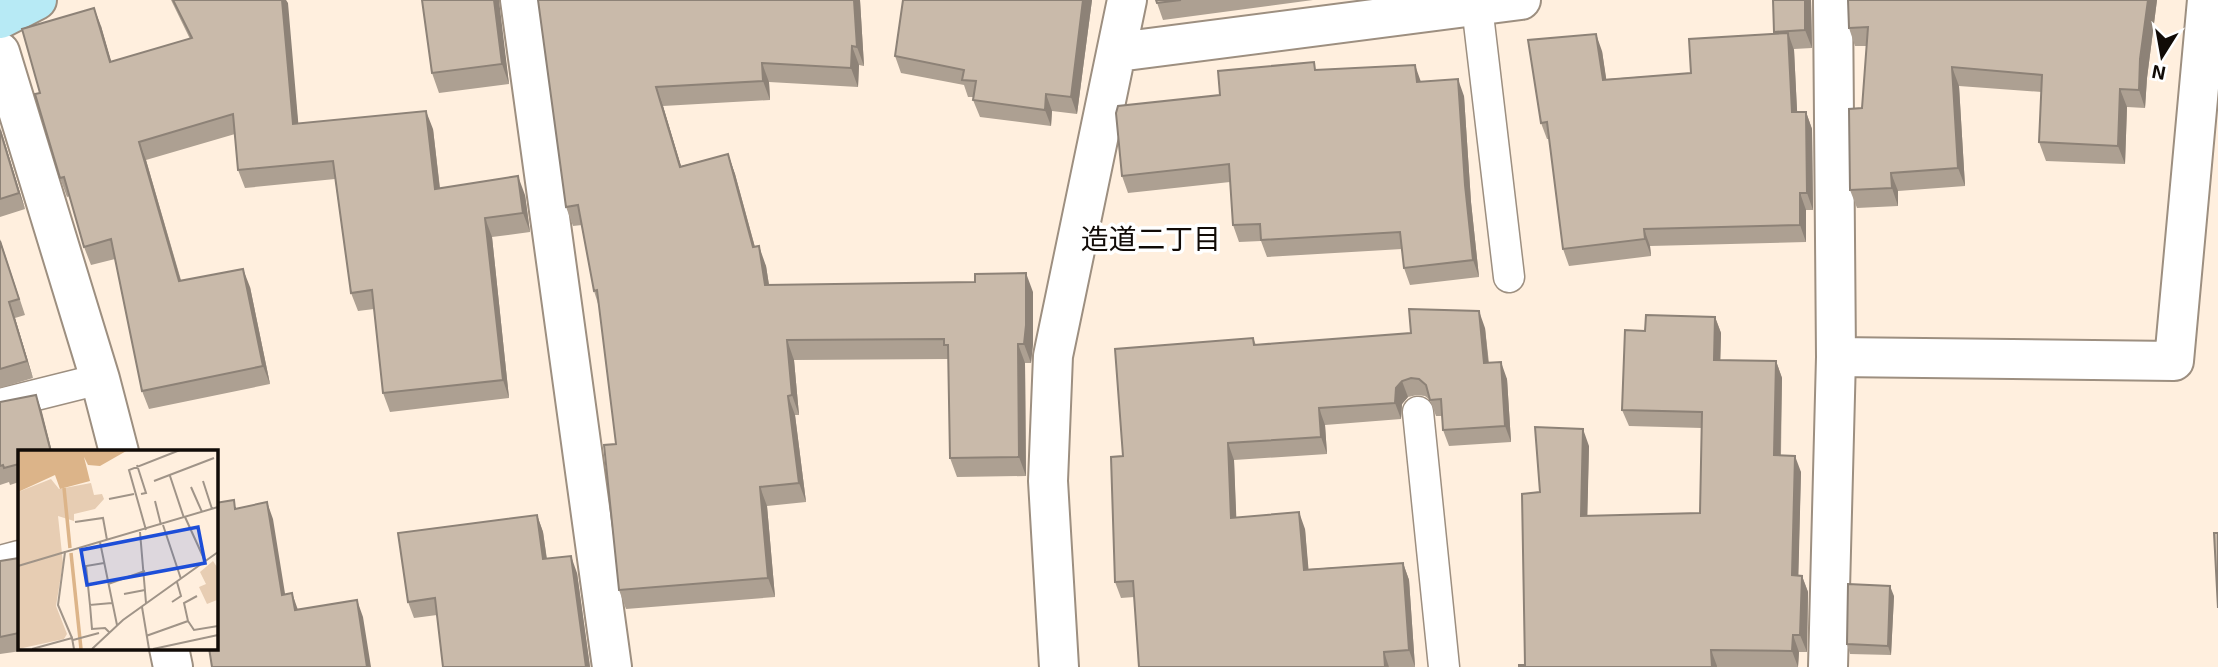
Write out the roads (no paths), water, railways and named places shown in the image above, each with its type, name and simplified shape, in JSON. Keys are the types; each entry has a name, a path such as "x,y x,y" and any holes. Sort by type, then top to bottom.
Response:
{"main road":[{"path":"0,19 37,0"}],"street":[{"path":"520,0 612,667"},
{"path":"1059,667 1048,481 1054,356 1127,0"},
{"path":"1118,52 1521,0"},
{"path":"1828,667 1836,358 1833,0"},
{"path":"1836,358 2174,360 2207,0"},
{"path":"0,52 100,379 118,450"}],"lane":[{"path":"1476,6 1509,277"},
{"path":"0,404 100,379"},
{"path":"1418,412 1444,667"},
{"path":"0,561 18,556"}],"district":[{"name":"造道二丁目","path":"1151,238"}]}
